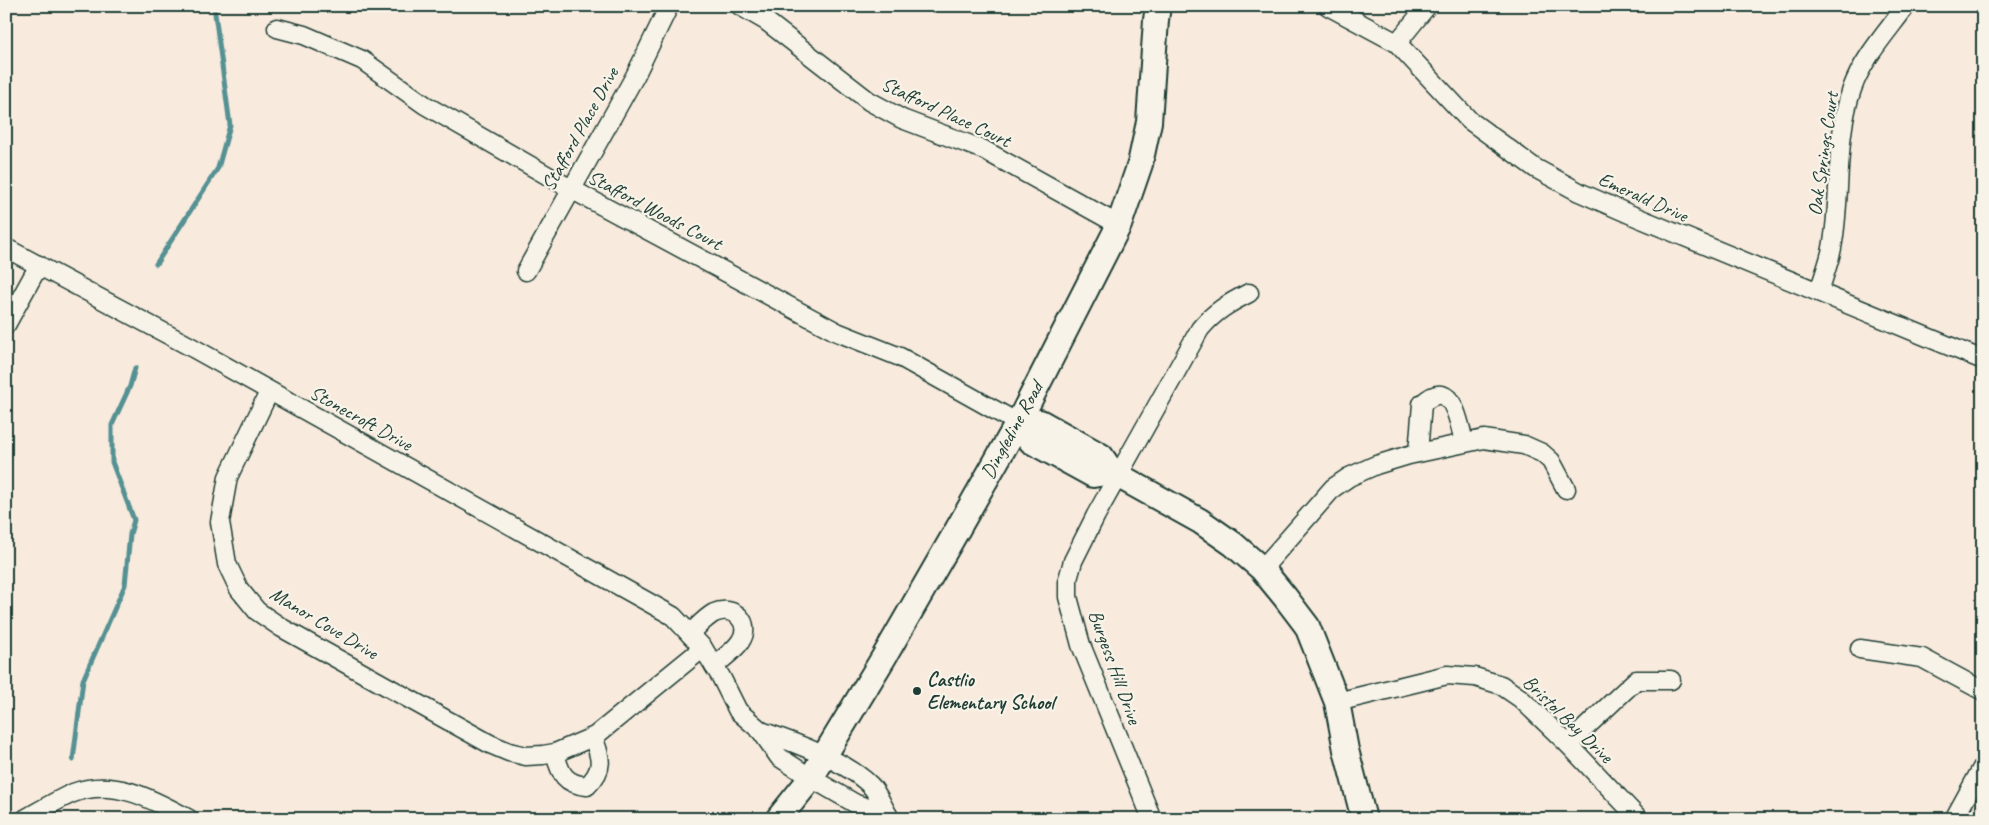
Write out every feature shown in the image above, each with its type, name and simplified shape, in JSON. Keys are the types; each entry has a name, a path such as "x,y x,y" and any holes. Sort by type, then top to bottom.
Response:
{"street":[{"name":"Stafford Place Drive","path":"526,271 634,76 669,6"},
{"name":"Stafford Place Court","path":"740,6 780,32 869,101 902,119 984,150 1118,224"},
{"name":"Dingledine Road","path":"778,819 811,778 884,657 1018,423 1118,224 1140,164 1149,122 1158,6"},
{"name":"Emerald Drive","path":"1328,6 1397,43 1469,120 1535,168 1579,192 1983,360"},
{"path":"1397,43 1427,6"},
{"name":"Oak Springs Court","path":"1819,292 1832,248 1843,128 1852,89 1869,56 1906,6"},
{"name":"Stafford Woods Court","path":"277,28 304,35 362,60 425,105 571,189 837,332 879,347 928,371 1018,423"},
{"name":"Stonecroft Drive","path":"6,248 193,348 672,616 703,648 738,711 760,731 779,757 856,804 889,816"},
{"path":"6,325 39,265"},
{"name":"Burgess Hill Drive","path":"1152,819 1081,645 1068,597 1068,579 1073,561 1116,474 1200,329 1222,307 1249,293"},
{"name":"Manor Cove Drive","path":"269,392 228,477 220,522 227,564 239,589 257,611 282,628 490,744 509,752 526,756 555,753 598,735 703,648"},
{"path":"1418,453 1422,404 1431,395 1440,394 1447,397 1456,410 1464,443"},
{"path":"1018,423 1031,441 1093,475 1116,474 1200,521 1233,544 1262,569 1307,626 1338,702 1346,750 1364,819"},
{"path":"1262,569 1333,488 1349,477 1376,465 1418,453 1484,440 1524,445 1542,453 1551,461 1566,489"},
{"path":"690,634 704,620 716,612 731,611 740,616 744,624 744,633 740,643 714,666"},
{"path":"1860,649 1922,658 1983,690"},
{"name":"Bristol Bay Drive","path":"1338,702 1447,675 1475,677 1501,685 1520,698 1568,744 1639,819"},
{"path":"1568,744 1636,680 1671,680"},
{"name":"Stonecroft Drive","path":"760,731 824,756 853,772 871,786 889,816"},
{"path":"555,753 562,775 577,785 587,786 597,776 601,766 593,737"},
{"path":"1954,819 1983,766"},
{"path":"25,819 74,793 116,788 139,794 189,819"}],"waterway":[{"path":"156,264 218,168 230,125 214,6"},
{"path":"73,760 83,680 125,585 130,534 134,520 112,462 112,425 130,386 135,368"}],"place":[{"name":"Castlio Elementary School","path":"917,691"}]}
